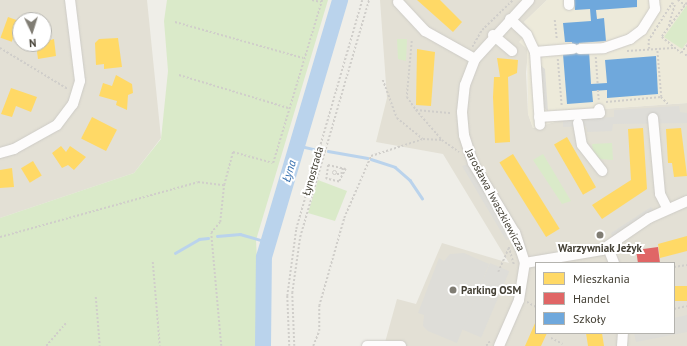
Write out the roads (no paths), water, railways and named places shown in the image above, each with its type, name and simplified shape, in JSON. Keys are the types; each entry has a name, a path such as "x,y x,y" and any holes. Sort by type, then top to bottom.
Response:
{"street":[{"path":"0,153 14,149 57,125 77,94 80,67 70,0"},
{"name":"Jarosława Iwaszkiewicza","path":"496,342 519,300 525,263 515,233 466,144 463,100 475,59 493,35 529,0"},
{"path":"536,52 604,48 630,38 642,30 655,9 654,0"},
{"path":"398,2 425,31 475,59"},
{"path":"510,19 528,35 536,52 540,121 600,113 599,106"},
{"path":"493,35 512,51"},
{"path":"653,118 660,194 667,208"},
{"path":"578,123 582,145 602,171"},
{"path":"525,263 608,248 667,208 687,201"},
{"path":"608,248 614,262"},
{"path":"622,346 623,334"},
{"path":"367,346 402,346"}],"waterway":[{"name":"Łyna","path":"263,346 264,257 340,0"},
{"path":"296,145 314,149"},
{"path":"328,151 367,158"},
{"path":"371,159 395,167 410,180 422,198"},
{"path":"217,236 240,234 268,242"},
{"path":"175,253 199,239 208,238"}],"place":[{"name":"Warzywniak Jeżyk","path":"600,235"},
{"name":"Parking OSM","path":"453,290"}]}
